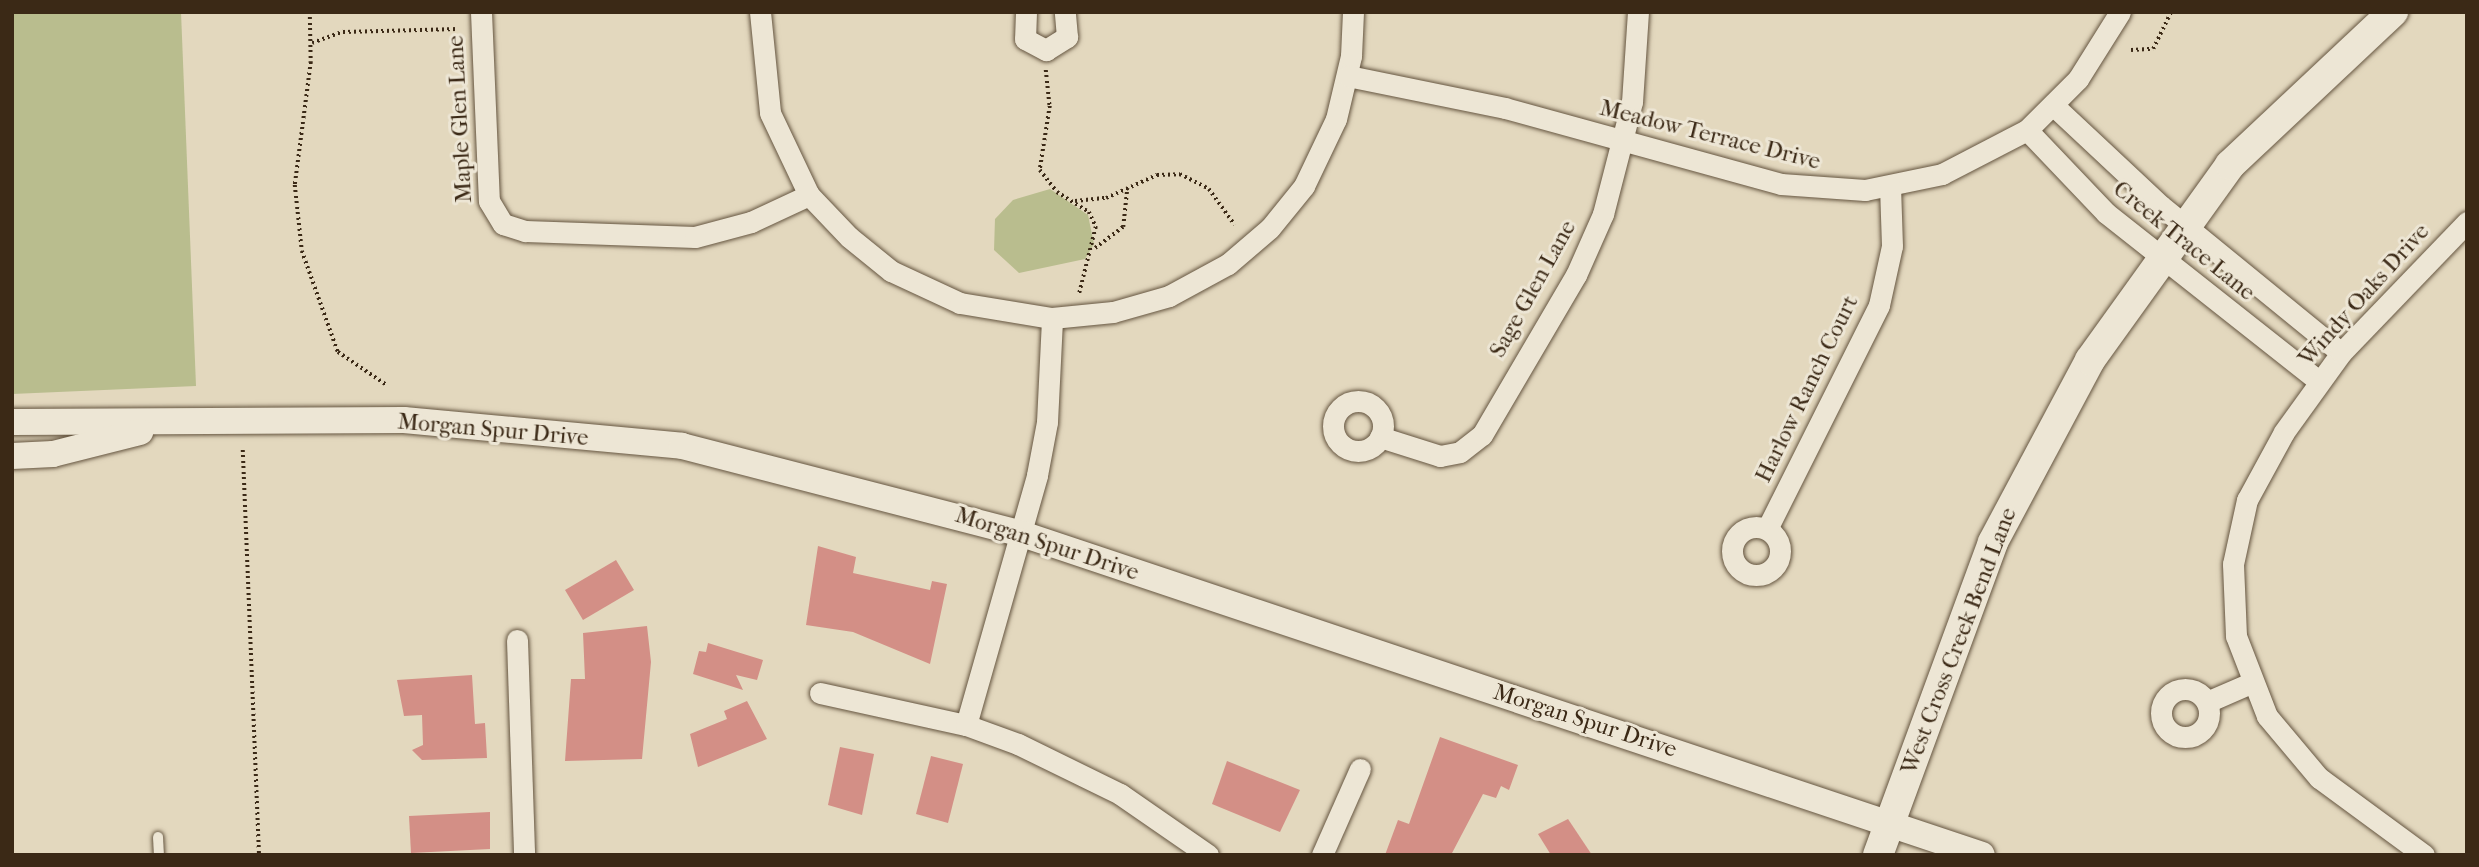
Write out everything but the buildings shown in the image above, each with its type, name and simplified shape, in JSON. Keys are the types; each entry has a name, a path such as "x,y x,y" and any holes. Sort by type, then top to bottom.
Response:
{"main road":[{"name":"West Cross Creek Bend Lane","path":"1878,855 1993,542 2090,359 2161,257 2230,166 2393,12"}],"street":[{"name":"Maple Glen Lane","path":"481,12 489,197 498,220 525,231 685,238 751,222 809,195"},
{"path":"760,12 770,113 809,195 860,247 906,279 981,310 1052,318 1152,302 1200,282 1242,254 1304,186 1329,137 1348,76 1353,12"},
{"path":"1026,12 1025,39 1045,50 1067,37 1065,12"},
{"name":"Sage Glen Lane","path":"1380,437 1440,456 1460,452 1482,435 1591,244 1625,143 1638,12"},
{"name":"Meadow Terrace Drive","path":"1348,76 1505,108 1625,143 1800,187 1890,187 1963,166 2027,130 2054,106 2120,12"},
{"name":"Creek Trace Lane","path":"2054,106 2185,225 2341,353"},
{"name":"Creek Trace Lane","path":"2027,130 2085,193 2319,382"},
{"name":"Harlow Ranch Court","path":"1767,528 1879,305 1892,246 1890,187"},
{"name":"Windy Oaks Drive","path":"2424,855 2308,767 2267,716 2251,682 2233,612 2236,540 2261,470 2319,382 2341,353 2467,222"},
{"path":"966,725 1022,534 1048,422 1052,318"},
{"name":"Morgan Spur Drive","path":"12,422 172,424 404,420 682,446 1022,534 1891,821 1982,855"},
{"name":"Morgan Spur Drive","path":"12,456 54,454 172,424"},
{"path":"517,640 524,855"},
{"path":"2207,702 2251,682"},
{"path":"820,692 966,725 1110,788 1208,855"},
{"path":"1322,855 1360,769"}],"lane":[{"path":"158,837 159,855"}],"path":[{"path":"310,12 312,43 295,185 302,251 338,352 388,386"},
{"path":"2131,50 2153,49 2171,12"},
{"path":"312,43 343,32 458,29"},
{"path":"1046,70 1049,115 1039,163 1052,188 1093,216 1093,250 1080,276 1079,304"},
{"path":"1073,201 1126,188 1157,175 1187,176 1213,193 1235,225"},
{"path":"1093,250 1123,228 1126,188"},
{"path":"243,450 259,855"}],"green space":[{"path":"12,12 181,12 196,386 12,394"},
{"path":"1050,189 1088,215 1094,244 1085,259 1019,273 994,250 995,219 1013,200"}]}
